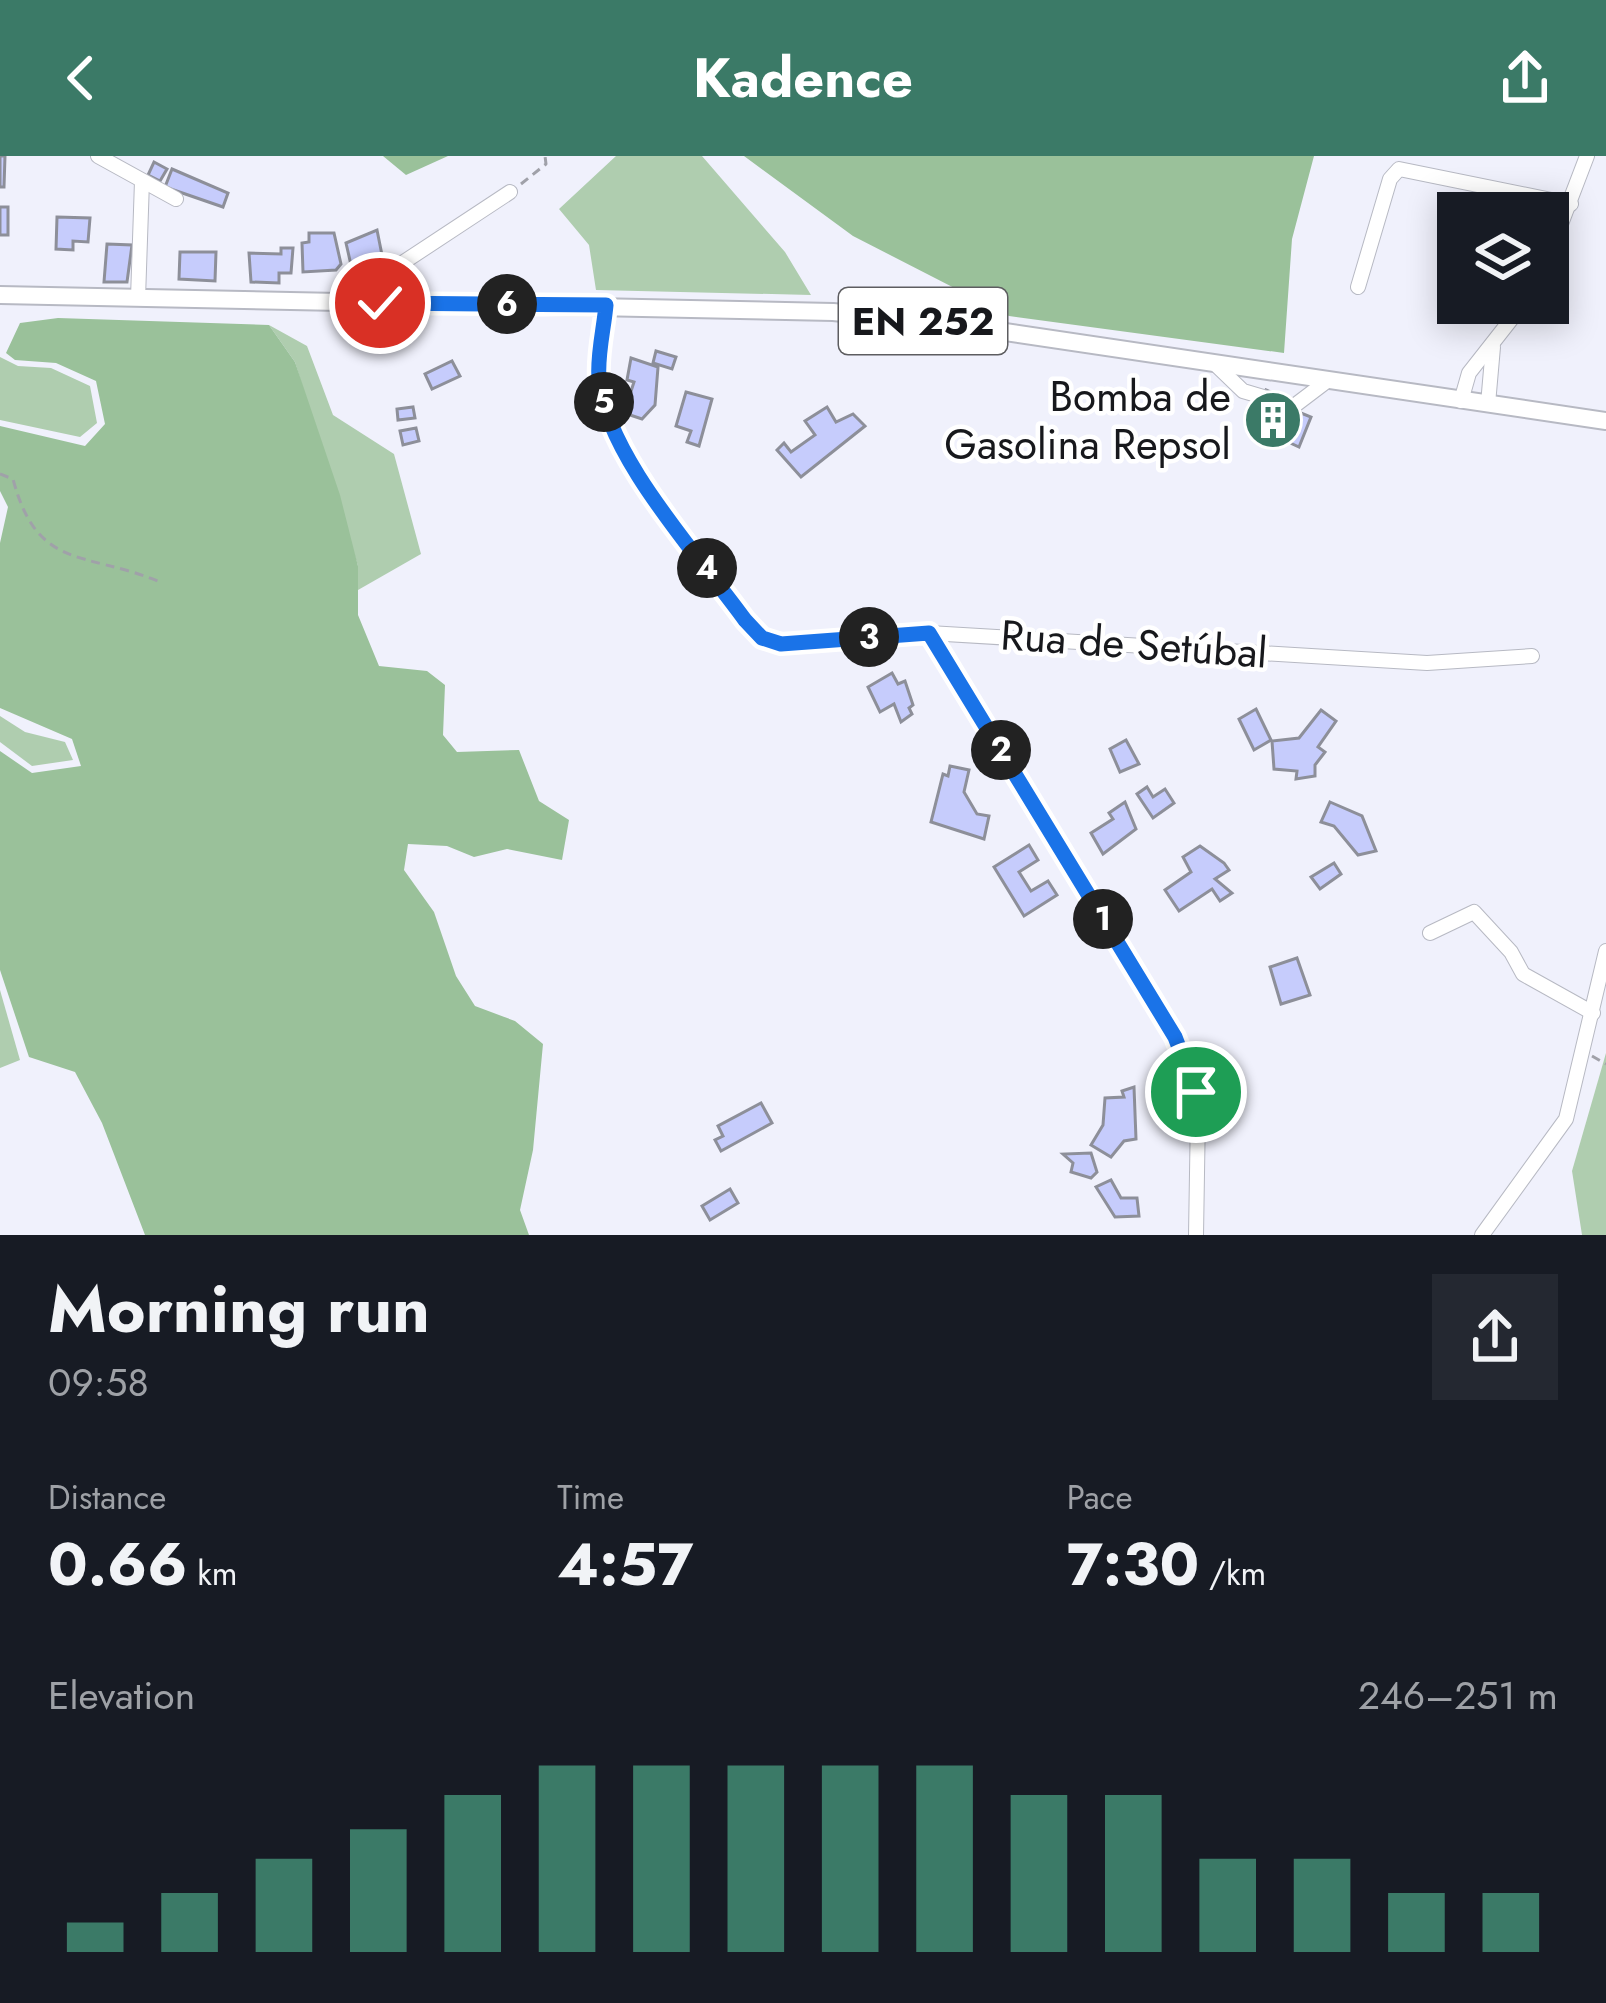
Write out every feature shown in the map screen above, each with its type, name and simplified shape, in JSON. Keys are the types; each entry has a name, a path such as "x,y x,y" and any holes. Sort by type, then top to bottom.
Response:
{"main road":[{"name":"EN 252","path":"0,295 856,314 1606,422"}],"street":[{"path":"98,156 176,199"},
{"path":"1358,287 1390,179 1399,169 1570,204 1587,156"},
{"path":"138,298 142,181"},
{"path":"380,303 372,283 510,193"},
{"name":"Rua de Setúbal","path":"606,305 598,376 608,420 632,470 754,631 781,644 929,633 1427,663 1532,656"},
{"path":"1461,400 1469,373 1509,324"},
{"path":"1488,404 1493,347"},
{"path":"1216,365 1244,391 1294,406 1327,381"},
{"path":"929,633 1185,1057 1198,1112 1196,1235"},
{"path":"1430,933 1474,912 1511,952 1522,974 1593,1013"},
{"path":"1482,1235 1560,1131 1586,1052 1606,951"}],"path":[{"path":"510,193 546,164 545,156"},
{"path":"0,474 14,478 33,532 60,553 158,581"},
{"path":"1586,1052 1606,1064"}],"green space":[{"path":"383,156 448,156 406,175"},
{"path":"616,156 702,156 785,252 811,295 596,290 589,245 559,209"},
{"path":"744,156 1314,156 1292,239 1284,353 1009,316 853,236"},
{"path":"58,318 269,325 295,362 340,495 358,566 358,615 379,666 427,671 445,685 443,735 457,752 519,750 539,801 569,820 562,860 507,849 474,857 447,846 408,844 404,870 434,912 456,976 475,1006 515,1021 543,1044 533,1150 520,1210 529,1235 145,1235 102,1123 75,1072 29,1057 0,970 0,751 32,773 81,766 72,739 0,708 0,543 8,507 0,491 0,426 85,446 105,424 96,381 56,363 15,360 6,353 20,323"},
{"path":"269,325 307,346 333,415 394,454 421,554 358,590 358,566 295,362"},
{"path":"0,357 18,366 51,368 90,386 97,423 80,437 0,420"},
{"path":"0,716 25,732 65,742 73,760 32,766 0,742"},
{"path":"0,990 20,1060 0,1068"},
{"path":"1606,1053 1606,1235 1582,1235 1572,1171"}],"building":[{"path":"0,156 5,156 4,187 0,187"},
{"path":"154,162 167,169 160,181 148,175"},
{"path":"172,169 228,193 223,207 165,187"},
{"path":"0,207 8,207 8,235 0,235"},
{"path":"57,217 90,218 88,242 73,241 73,250 56,249"},
{"path":"377,230 382,255 351,265 346,243"},
{"path":"309,233 334,233 341,264 336,270 303,272 302,243 309,242"},
{"path":"107,244 132,245 127,282 104,282"},
{"path":"281,248 293,248 291,273 279,273 279,283 251,282 249,253 281,254"},
{"path":"180,252 216,252 215,281 179,279"},
{"path":"656,351 676,357 672,369 653,363"},
{"path":"631,358 658,367 655,405 642,419 624,413 634,382 627,380"},
{"path":"452,361 460,376 432,389 425,374"},
{"name":"Bomba de Gasolina Repsol","path":"1266,390 1285,398 1296,411 1286,435 1272,429 1268,440 1249,432"},
{"path":"686,392 712,399 699,446 687,442 691,431 676,426"},
{"path":"413,407 415,418 398,420 397,409"},
{"path":"827,407 836,422 853,414 865,426 801,477 777,450 784,443 791,452 815,435 805,421"},
{"path":"1296,411 1311,417 1299,447 1284,440"},
{"path":"416,428 419,441 403,445 400,431"},
{"path":"892,673 898,684 905,681 913,705 909,708 912,714 901,722 894,704 880,712 868,687"},
{"path":"1256,709 1271,740 1254,750 1239,719"},
{"path":"1321,710 1336,721 1318,747 1325,752 1315,765 1315,776 1296,779 1297,771 1274,769 1272,741 1299,738"},
{"path":"1126,740 1139,764 1120,772 1110,749"},
{"path":"950,766 969,770 964,792 977,814 989,816 984,839 931,822 943,774 948,776"},
{"path":"1147,787 1153,797 1165,789 1174,803 1153,818 1137,794"},
{"path":"1125,802 1136,829 1103,854 1091,833 1113,819 1109,813"},
{"path":"1330,802 1362,816 1376,851 1358,855 1334,826 1321,822"},
{"path":"1029,845 1038,860 1019,872 1031,891 1048,881 1057,895 1024,916 994,867"},
{"path":"1200,846 1229,870 1215,879 1232,893 1220,901 1212,889 1179,911 1165,890 1191,872 1183,857"},
{"path":"1334,863 1341,874 1320,889 1311,877"},
{"path":"1297,958 1310,995 1281,1004 1270,967"},
{"path":"1134,1087 1136,1139 1124,1141 1111,1157 1091,1145 1103,1125 1105,1098 1124,1097 1122,1091"},
{"path":"761,1103 772,1123 721,1151 715,1140 723,1136 718,1126"},
{"path":"1091,1153 1097,1172 1091,1178 1071,1172 1073,1163 1063,1154"},
{"path":"1111,1180 1121,1198 1137,1198 1139,1216 1115,1217 1096,1187"},
{"path":"730,1189 738,1203 710,1220 702,1206"}],"place":[{"name":"Bomba de Gasolina Repsol","path":"1273,420"}],"route":[{"path":"380,303 606,305 598,376 608,420 632,470 762,638 781,644 929,633 1175,1037 1196,1092"}]}
